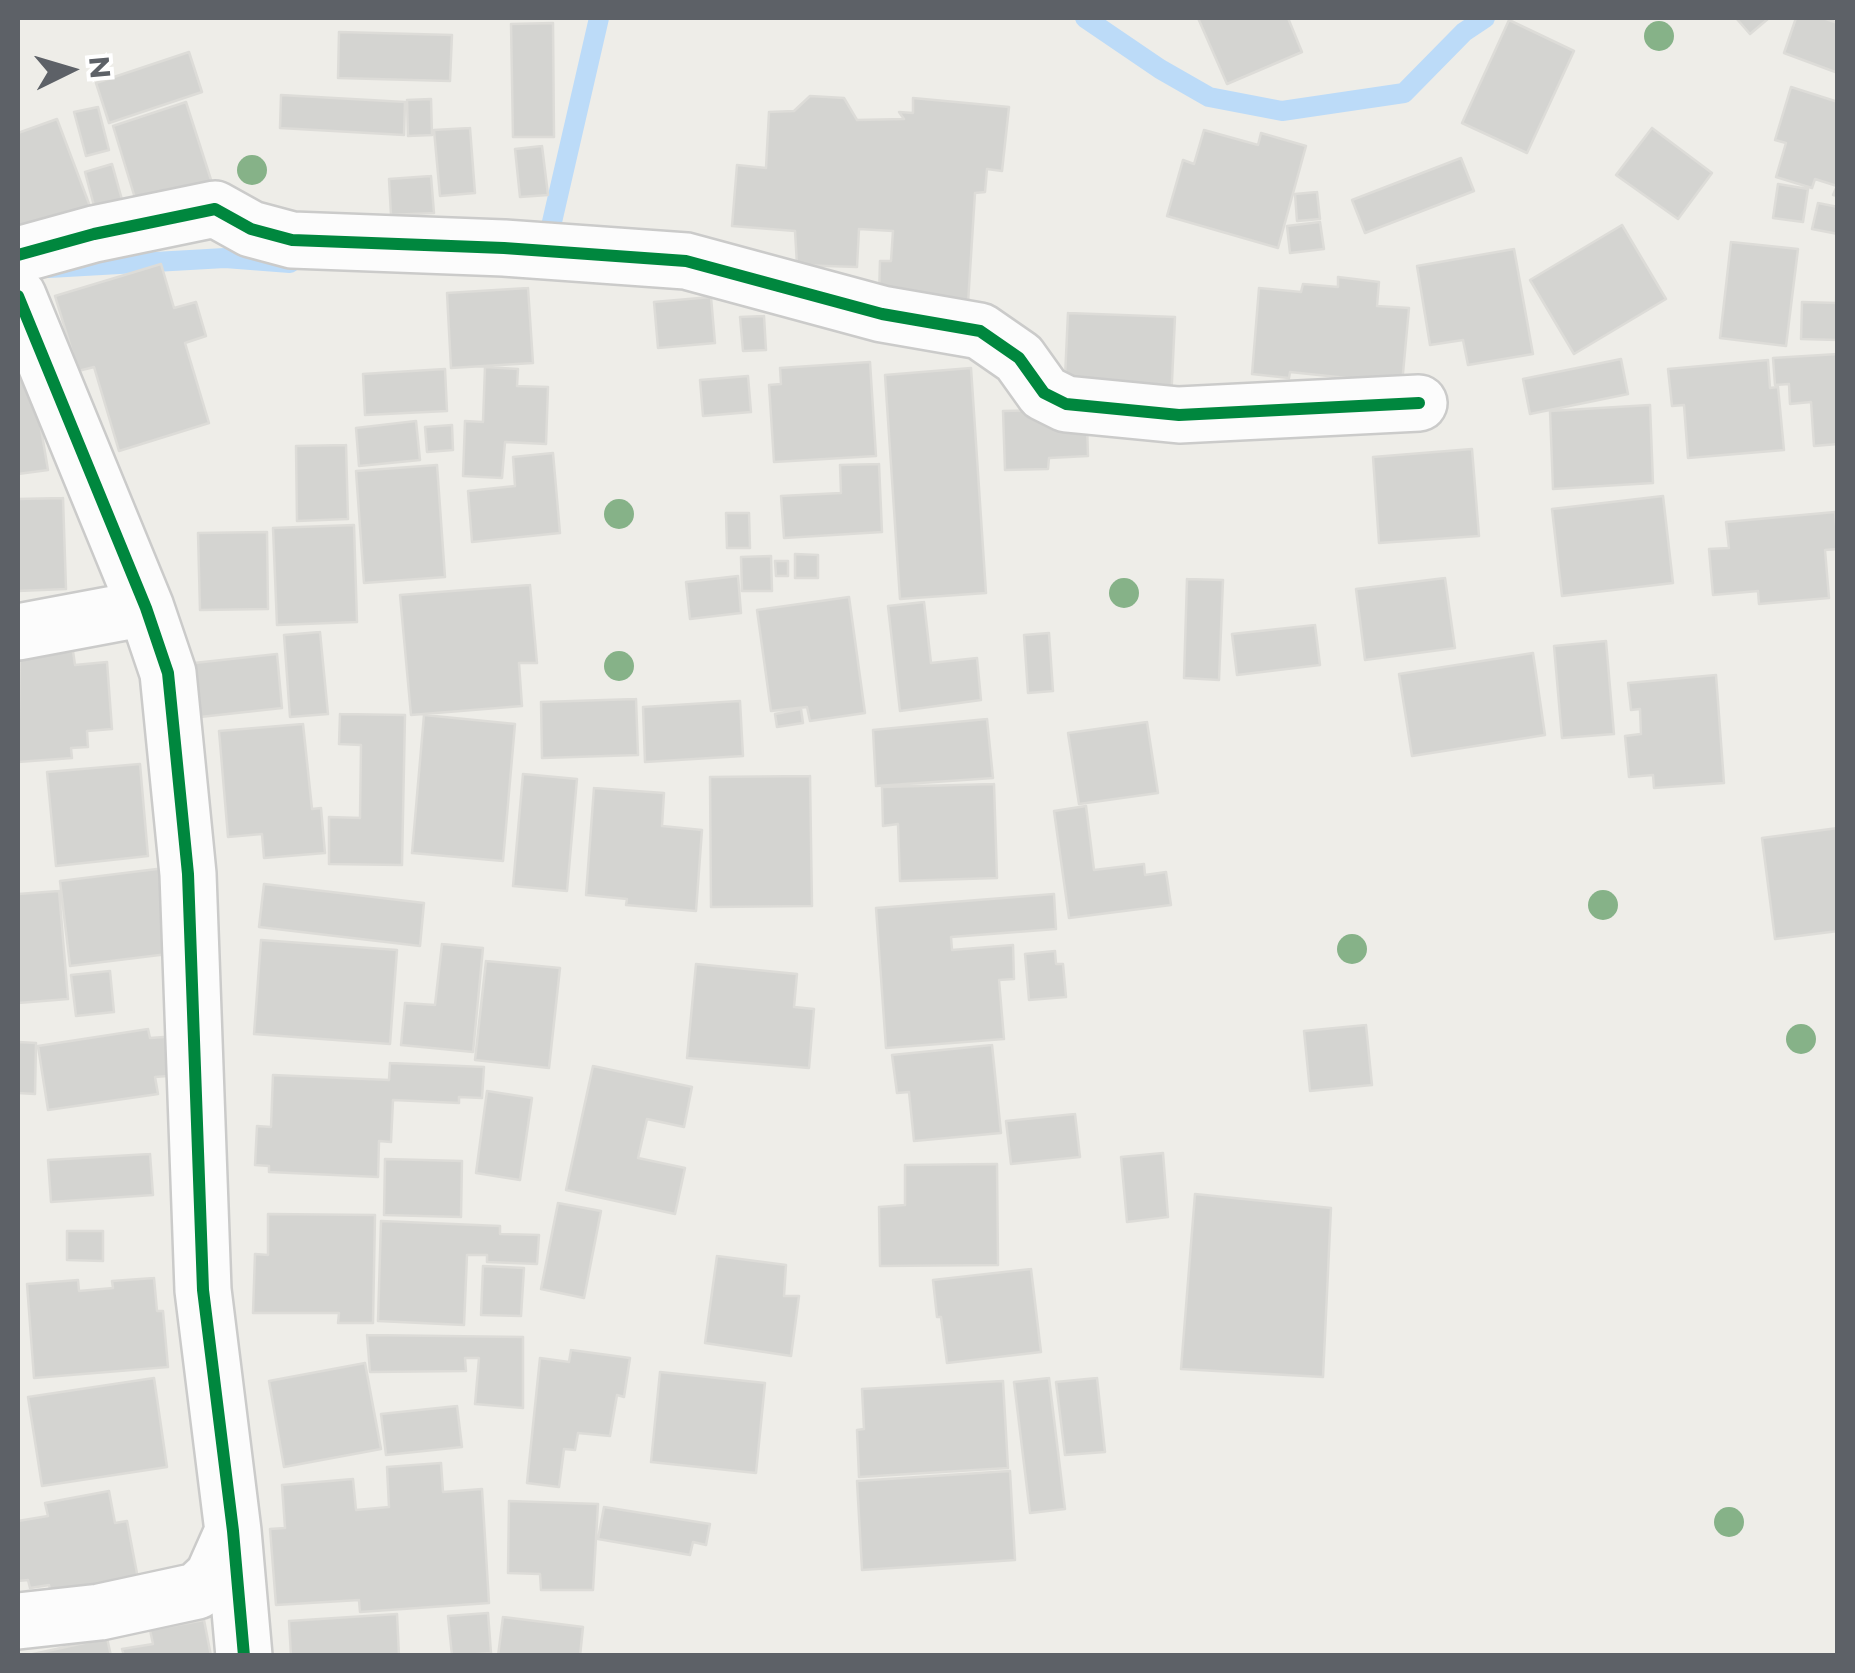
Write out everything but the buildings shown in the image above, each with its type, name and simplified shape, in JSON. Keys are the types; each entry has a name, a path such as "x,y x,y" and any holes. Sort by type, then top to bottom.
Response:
{"street":[{"path":"18,254 215,209 252,228 292,240 504,248 686,262 882,314 980,331 1019,358 1044,393 1066,404 1179,415 1419,404"},
{"path":"18,296 146,608 168,673 188,874 204,1290 244,1656"},
{"path":"18,632 146,608"},
{"path":"18,1621 100,1612 197,1591 213,1576 233,1532"}],"waterway":[{"path":"546,248 599,18"},
{"path":"1085,18 1209,97 1282,111 1404,93 1464,32 1485,18"},
{"path":"49,268 225,258 290,263"}],"cycle path":[{"path":"18,255 94,234 215,209 251,229 292,240 504,248 686,261 882,314 980,331 1019,358 1044,393 1066,404 1179,415 1419,403"},
{"path":"18,296 146,608 168,673 188,874 203,1290 244,1656"}]}
